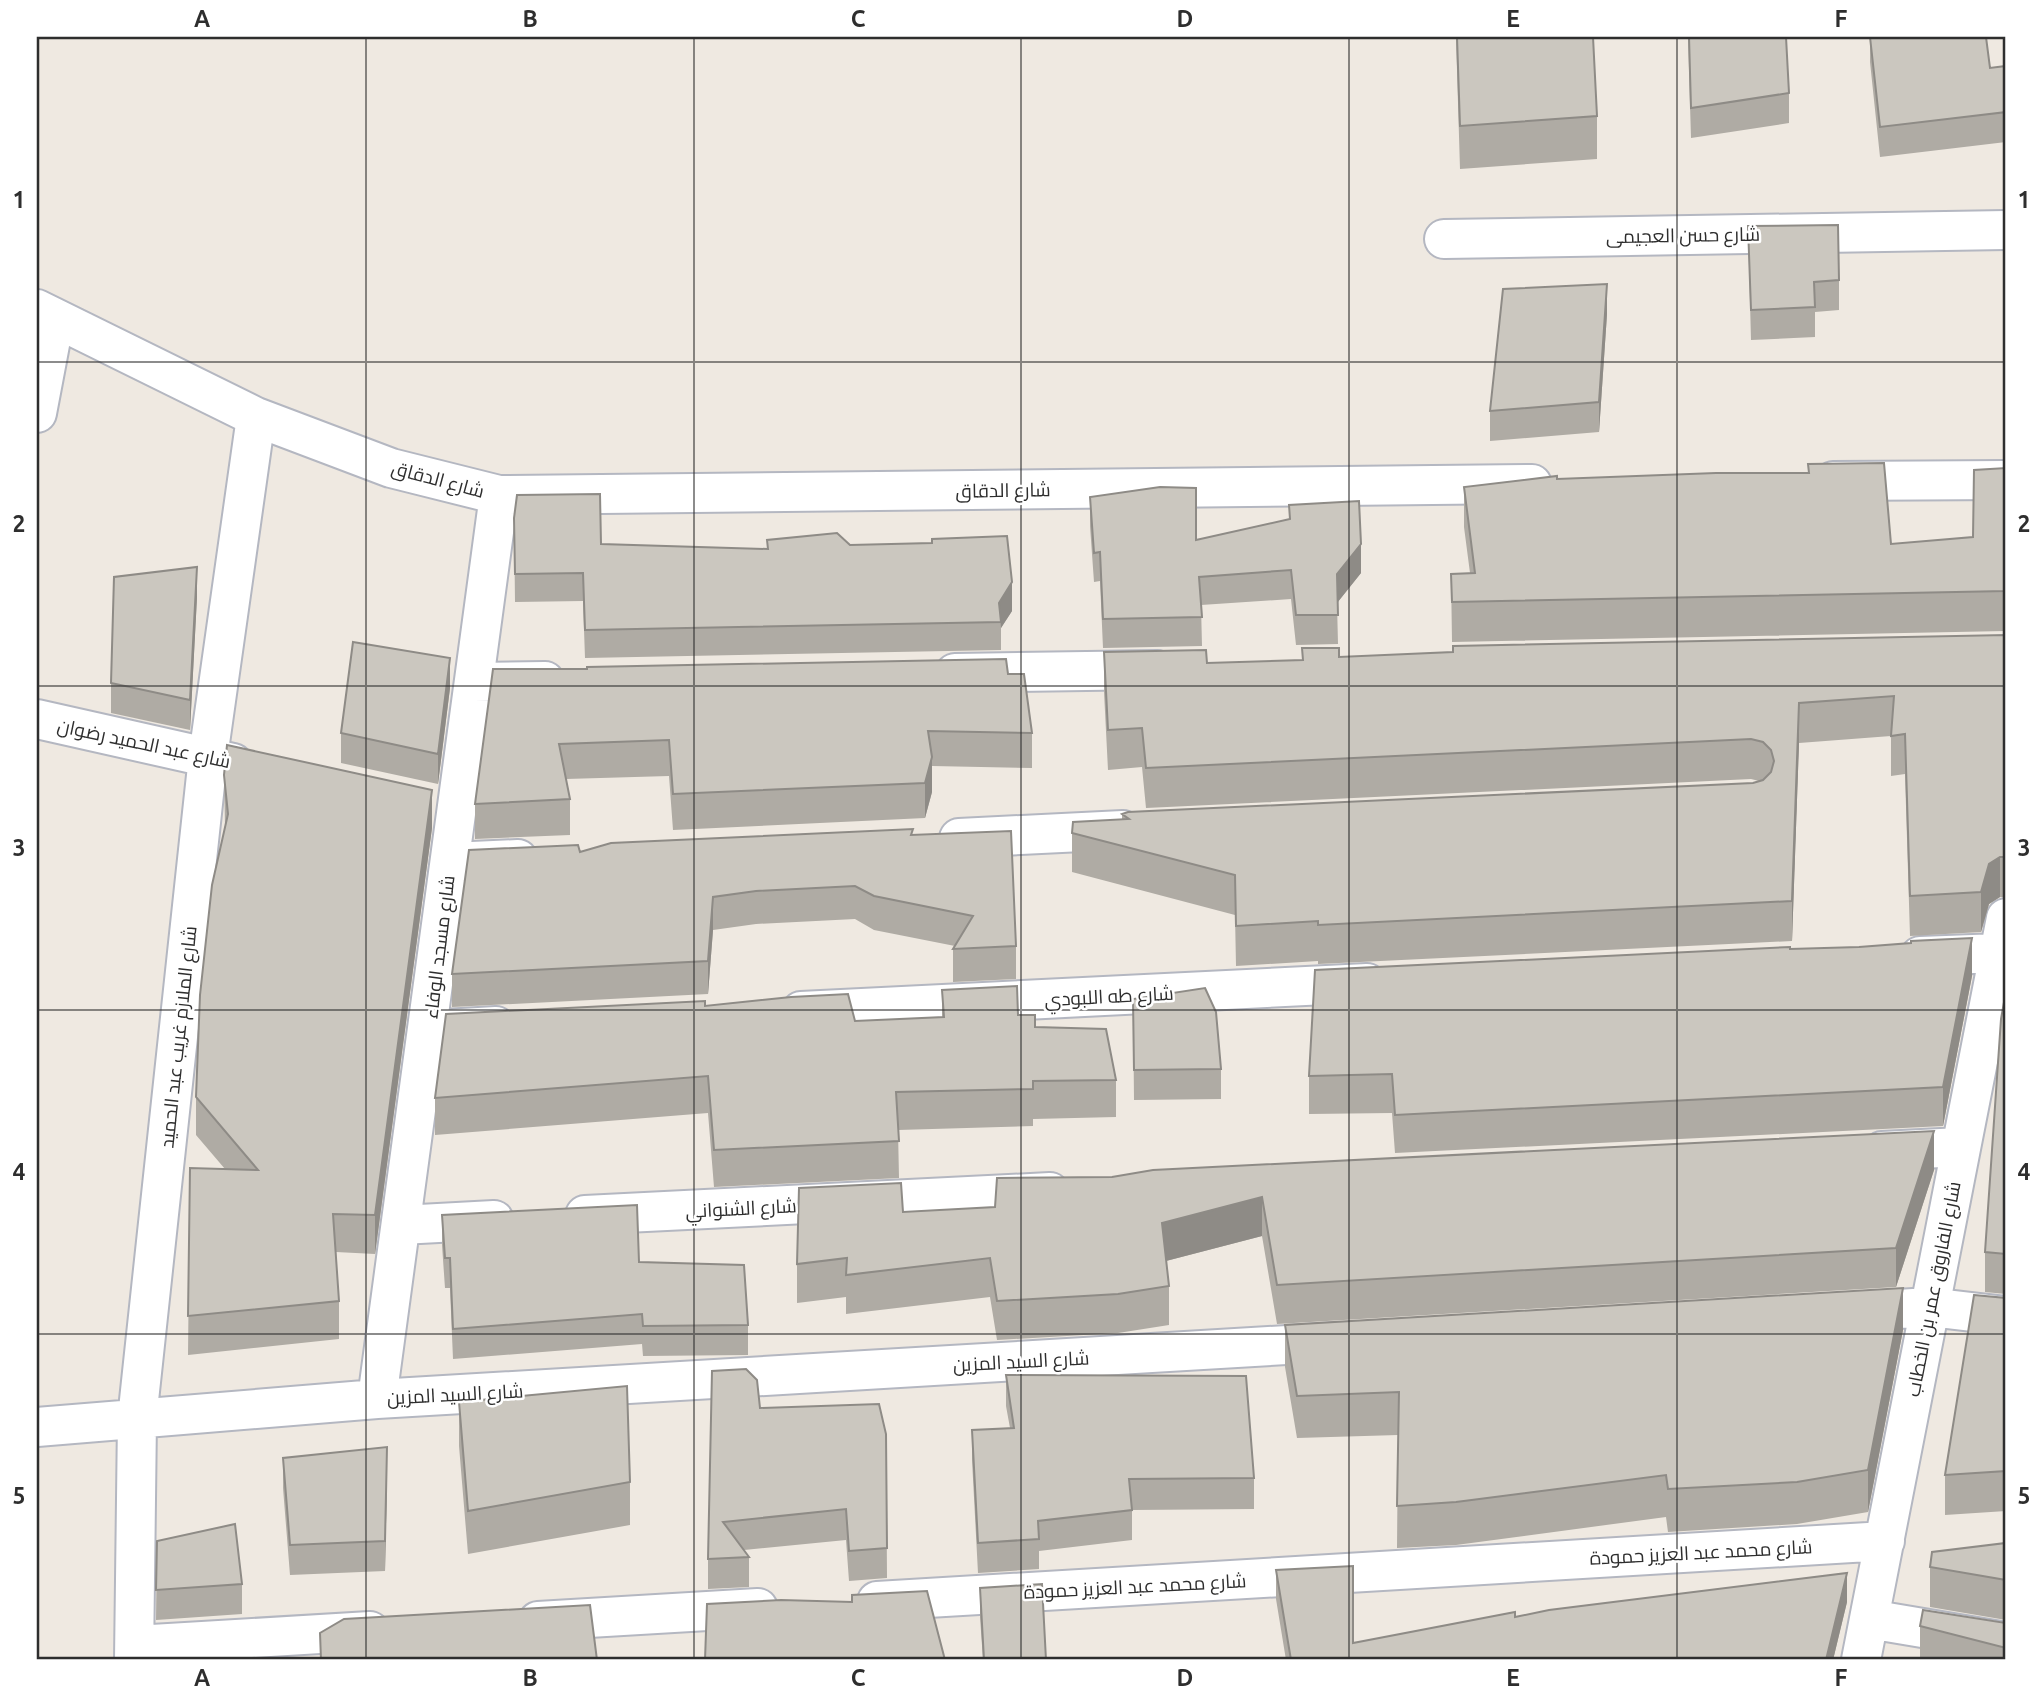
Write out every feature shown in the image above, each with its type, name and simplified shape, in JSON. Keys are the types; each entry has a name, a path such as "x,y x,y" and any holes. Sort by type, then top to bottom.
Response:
{"street":[{"name":"شارع حسن العجيمى","path":"1444,239 2006,230"},
{"path":"37,413 46,313"},
{"name":"شارع الدقاق","path":"46,313 256,417 391,468 499,495 1560,484"},
{"name":"شارع الملازم غريب عبد الحميد","path":"134,1653 137,1419 208,757 256,417"},
{"path":"1797,482 2006,480"},
{"name":"شارع مسجد الوفاء","path":"377,1399 499,495"},
{"path":"920,674 1184,669"},
{"path":"474,682 586,680"},
{"name":"شارع عبد الحميد رضوان","path":"37,719 260,769"},
{"path":"418,803 457,811"},
{"path":"921,840 1156,829"},
{"path":"450,862 547,858"},
{"path":"1881,958 2003,935"},
{"name":"شارع الفاروق عمر بن الخطاب","path":"1861,1660 1961,1147 1996,1016 2003,935"},
{"name":"شارع طه اللبودي","path":"774,1013 1396,982"},
{"path":"428,1030 525,1025"},
{"path":"1849,1153 1961,1147"},
{"name":"شارع الشنواني","path":"401,1224 1084,1191"},
{"path":"1818,1314 1929,1307 2006,1316"},
{"name":"شارع السيد المزين","path":"37,1427 377,1399 1374,1340"},
{"name":"شارع محمد عبد العزيز حمودة","path":"849,1603 1885,1541"},
{"path":"505,1623 794,1606"},
{"path":"1869,1619 2006,1642"},
{"path":"134,1653 409,1629"}],"building":[{"path":"1457,37 1593,37 1597,116 1460,126"},
{"path":"1689,37 1786,37 1789,93 1691,108"},
{"path":"1870,37 1986,37 1990,68 2006,66 2006,112 1880,127"},
{"path":"1838,225 1839,280 1814,282 1815,307 1751,310 1748,226"},
{"path":"1607,284 1599,402 1490,411 1503,289"},
{"path":"1884,463 1891,544 1973,537 1974,470 2006,468 2006,591 1452,602 1451,574 1475,573 1464,487 1557,476 1557,479 1716,473 1809,473 1808,464"},
{"path":"1160,487 1196,488 1196,540 1290,519 1289,505 1359,501 1361,544 1337,574 1338,615 1296,615 1291,570 1199,577 1202,617 1103,619 1100,552 1094,553 1090,497"},
{"path":"600,494 601,544 768,549 767,540 837,533 850,545 932,543 932,539 1007,536 1012,582 999,603 1001,622 585,630 583,573 515,574 514,518 517,495"},
{"path":"197,567 190,700 111,683 114,577"},
{"path":"2006,635 2006,857 2000,857 1989,864 1981,892 1910,896 1905,734 1891,736 1894,696 1799,703 1792,901 1318,925 1318,921 1236,926 1235,875 1072,833 1073,822 1129,819 1122,814 1128,812 1753,783 1763,780 1771,772 1774,761 1771,750 1763,742 1751,739 1146,768 1142,728 1108,730 1104,652 1206,650 1207,663 1303,660 1302,648 1339,648 1339,657 1453,652 1453,646"},
{"path":"353,642 450,658 438,754 341,733"},
{"path":"1006,659 1008,674 1024,674 1032,733 928,731 932,757 925,783 673,794 669,740 559,744 570,799 475,804 493,669"},
{"path":"227,745 432,790 375,1215 333,1214 339,1301 188,1316 190,1168 258,1170 196,1097 200,995 212,885 228,814 224,775"},
{"path":"913,829 911,835 1011,831 1016,946 953,949 973,916 874,896 855,886 756,891 713,897 708,961 452,974 469,850 578,845 580,852 611,843"},
{"path":"1972,938 1943,1087 1395,1115 1392,1074 1309,1076 1315,970 1790,947 1859,947"},
{"path":"1017,986 1018,1015 1035,1015 1035,1027 1106,1029 1116,1080 1033,1081 1033,1089 896,1092 899,1141 714,1150 708,1076 435,1098 446,1014 705,1001 705,1006 848,994 855,1021 944,1017 942,990"},
{"path":"1205,988 1216,1012 1221,1069 1134,1070 1133,999"},
{"path":"2006,991 2006,1254 1985,1252 2001,1019"},
{"path":"1934,1131 1896,1248 1277,1285 1262,1197 1162,1223 1169,1286 1118,1294 997,1301 990,1258 846,1275 847,1258 797,1264 799,1188 901,1183 903,1212 995,1207 997,1178 1112,1177 1153,1170"},
{"path":"637,1205 639,1262 744,1265 748,1325 643,1326 642,1314 453,1329 450,1258 445,1258 442,1215"},
{"path":"1903,1288 1868,1470 1797,1482 1668,1489 1666,1475 1456,1502 1397,1506 1399,1392 1297,1396 1285,1325"},
{"path":"1974,1295 2006,1298 2006,1471 1945,1475"},
{"path":"746,1369 757,1380 760,1408 879,1404 886,1434 887,1548 849,1551 846,1509 723,1522 749,1557 708,1559 712,1371"},
{"path":"1006,1375 1246,1376 1254,1478 1129,1479 1132,1510 1038,1521 1039,1539 978,1543 972,1430 1014,1428"},
{"path":"627,1386 630,1482 468,1511 459,1402"},
{"path":"387,1447 385,1541 290,1545 283,1458"},
{"path":"235,1524 242,1584 156,1590 157,1541"},
{"path":"2006,1543 2006,1580 1930,1567 1932,1552"},
{"path":"1353,1566 1353,1643 1515,1612 1515,1617 1549,1610 1847,1573 1826,1660 1291,1660 1276,1570"},
{"path":"1042,1584 1046,1660 984,1660 980,1588"},
{"path":"927,1591 945,1660 705,1660 707,1604 781,1600 852,1602 852,1595"},
{"path":"590,1605 597,1660 321,1660 320,1633 344,1619"},
{"path":"1923,1610 2006,1623 2006,1648 1920,1626"}]}
